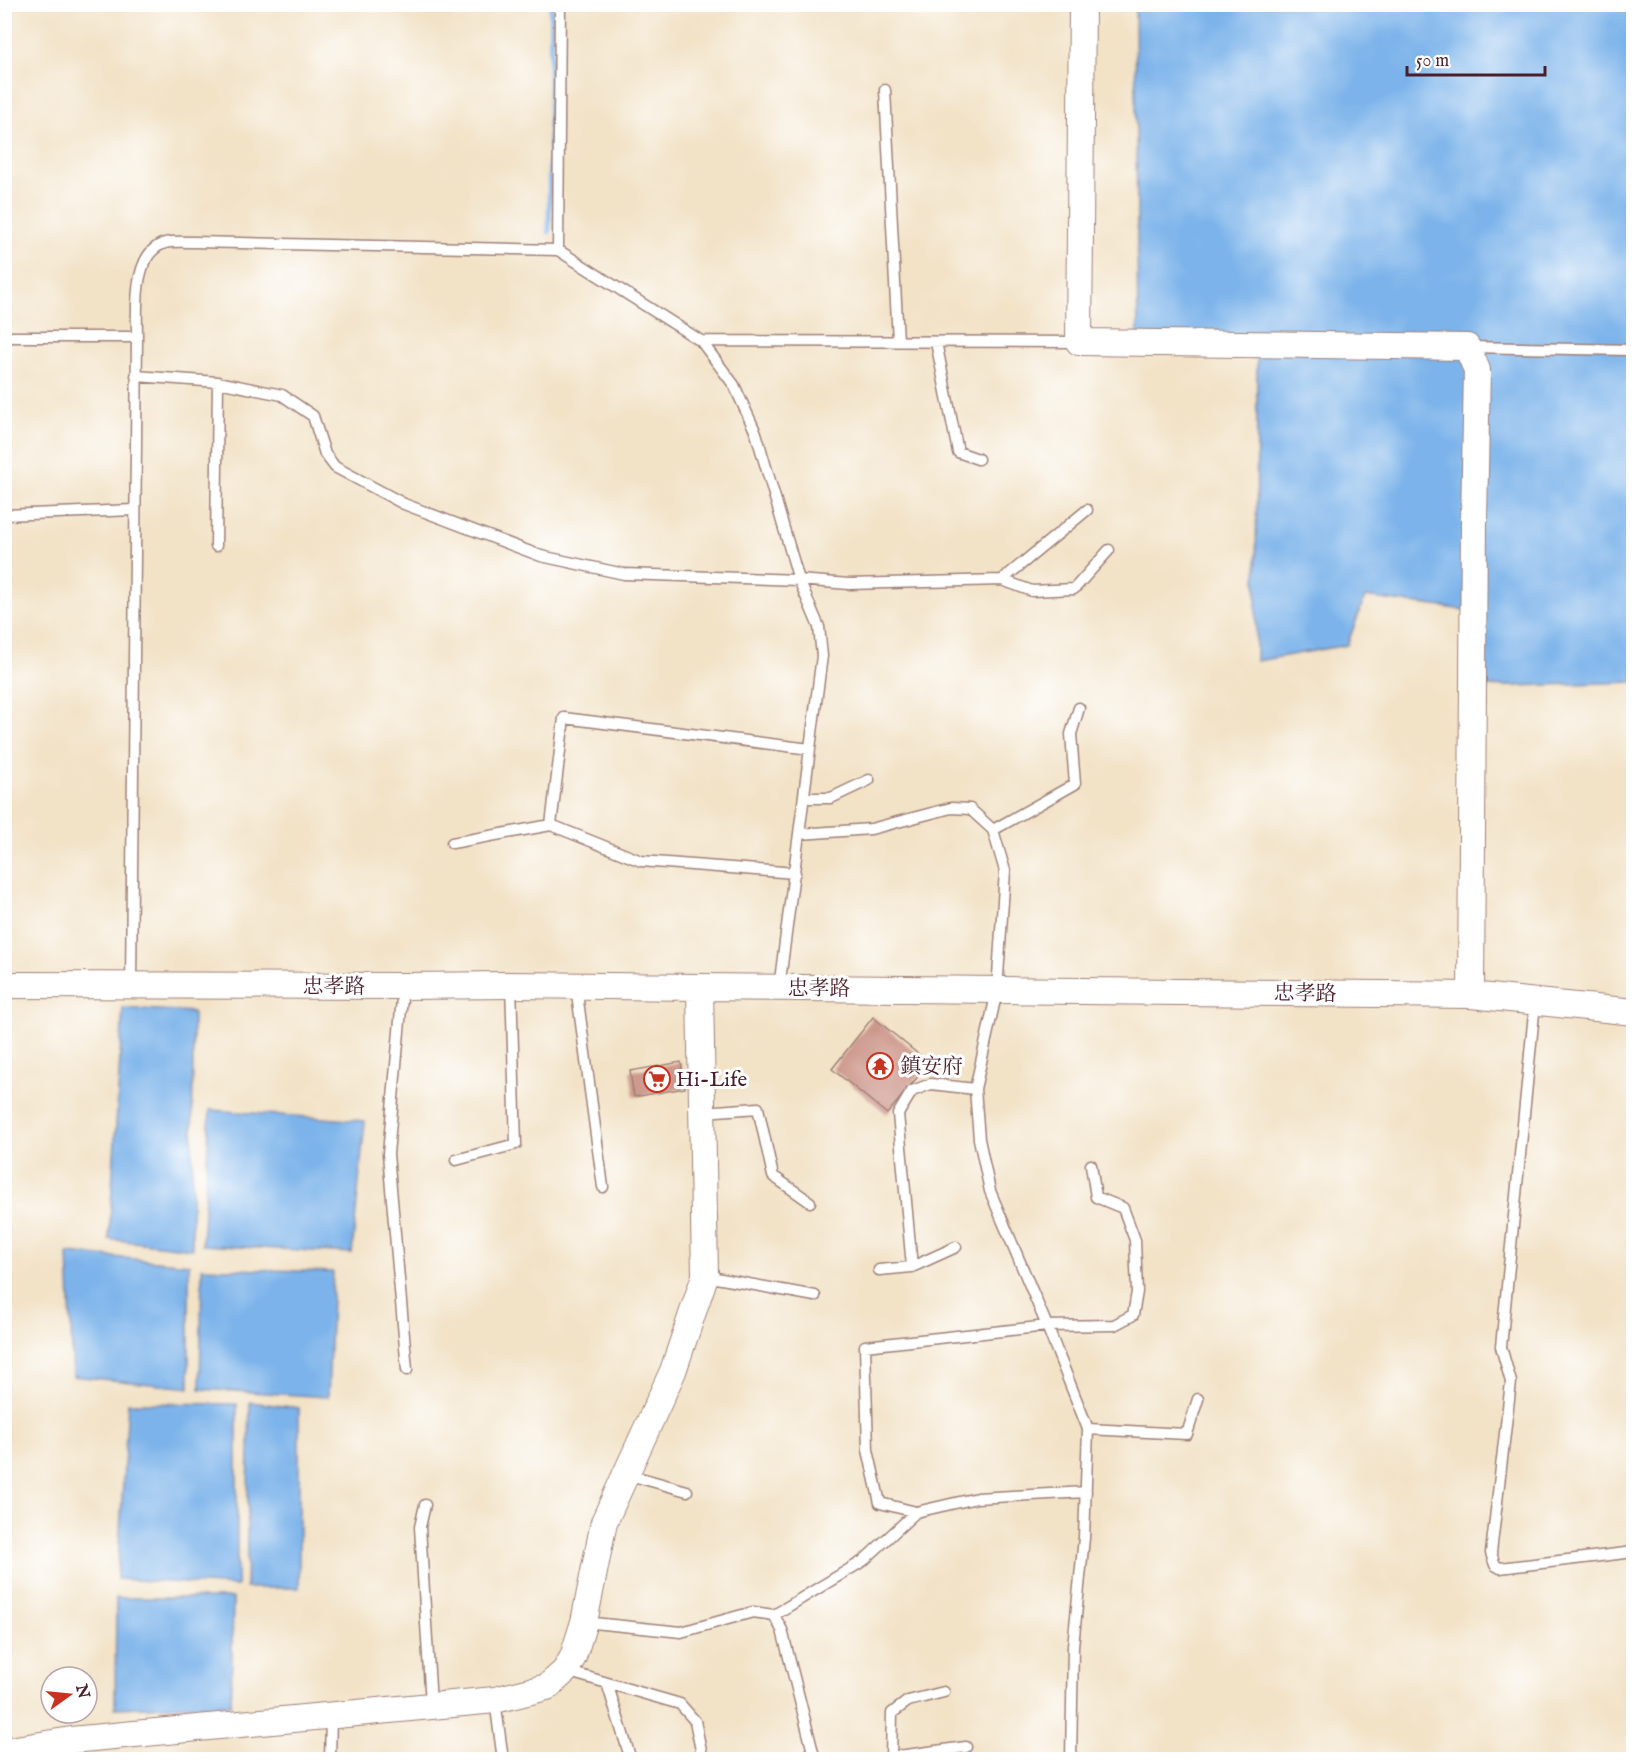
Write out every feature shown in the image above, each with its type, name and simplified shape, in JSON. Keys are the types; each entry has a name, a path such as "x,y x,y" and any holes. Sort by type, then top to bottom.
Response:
{"street":[{"path":"1082,4 1079,342 1467,348 1477,370 1471,995"},
{"name":"忠孝路","path":"4,986 511,985 1471,995 1634,1012"},
{"path":"4,1751 71,1740 331,1716 431,1704 495,1700 547,1687 565,1671 573,1657 584,1622 604,1522 673,1371 705,1276 700,987"}],"lane":[{"path":"558,250 560,4"},
{"path":"885,90 898,341"},
{"path":"131,987 138,281 147,256 164,243 194,242 558,250 701,341 734,385 756,433 799,580 819,627 822,656 779,988"},
{"path":"4,337 137,337"},
{"path":"701,341 1079,342"},
{"path":"936,342 958,452 978,459"},
{"path":"1467,348 1634,350"},
{"path":"136,376 218,382 282,395 313,416 325,454 335,467 404,504 541,556 624,574 849,584 1002,580 1032,591 1074,589 1109,550"},
{"path":"216,546 218,382"},
{"path":"4,515 135,510"},
{"path":"1002,580 1087,510"},
{"path":"993,830 1075,784 1071,734 1078,708"},
{"path":"551,825 564,718 810,749"},
{"path":"804,798 831,798 869,780"},
{"path":"800,834 871,829 951,808 970,809 993,830 1005,871 997,991 975,1089 979,1139 990,1191 1088,1429 1084,1538 1073,1646 1071,1760"},
{"path":"452,843 551,825 641,861 795,873"},
{"path":"456,1160 516,1144 511,985"},
{"path":"403,986 388,1154 407,1370"},
{"path":"576,986 603,1187"},
{"path":"1535,1001 1501,1347 1511,1382 1491,1553 1495,1565 1500,1568 1634,1552"},
{"path":"912,1267 898,1114 912,1090 931,1084 975,1089"},
{"path":"703,1112 758,1108 773,1176 810,1202"},
{"path":"1086,1492 977,1498 916,1512 880,1503 868,1450 865,1346 1047,1326 1114,1324 1133,1315 1137,1292 1135,1240 1123,1208 1096,1197 1091,1165"},
{"path":"879,1270 912,1267 956,1247"},
{"path":"705,1276 815,1296"},
{"path":"1088,1429 1187,1434 1198,1399"},
{"path":"626,1474 687,1491"},
{"path":"425,1505 420,1527 431,1704"},
{"path":"584,1622 681,1632 753,1612 774,1615 863,1561 916,1512"},
{"path":"774,1615 782,1630 815,1760"},
{"path":"565,1671 680,1704 695,1721 703,1760"},
{"path":"607,1683 631,1760"},
{"path":"944,1692 908,1701 892,1713 891,1758 966,1747"},
{"path":"495,1700 503,1760"},
{"path":"330,1760 331,1716"}],"water":[{"path":"1135,5 1633,5 1633,682 1484,687 1474,611 1365,597 1347,645 1256,661 1257,350 1138,345"},
{"path":"123,1008 193,1012 192,1249 109,1239"},
{"path":"210,1110 365,1121 352,1253 202,1245"},
{"path":"68,1253 189,1264 189,1388 73,1376"},
{"path":"202,1268 333,1272 328,1397 200,1389"},
{"path":"250,1402 299,1408 299,1588 246,1588"},
{"path":"128,1403 237,1404 237,1586 117,1579"},
{"path":"116,1598 233,1598 231,1704 115,1708"}],"building":[{"name":"鎮安府","path":"873,1017 929,1063 887,1114 832,1069"},
{"name":"Hi-Life","path":"681,1062 685,1088 634,1097 630,1071"}],"waterway":[{"path":"549,232 551,4"}],"place":[{"name":"鎮安府","path":"880,1066"},
{"name":"Hi-Life","path":"657,1079"}]}
